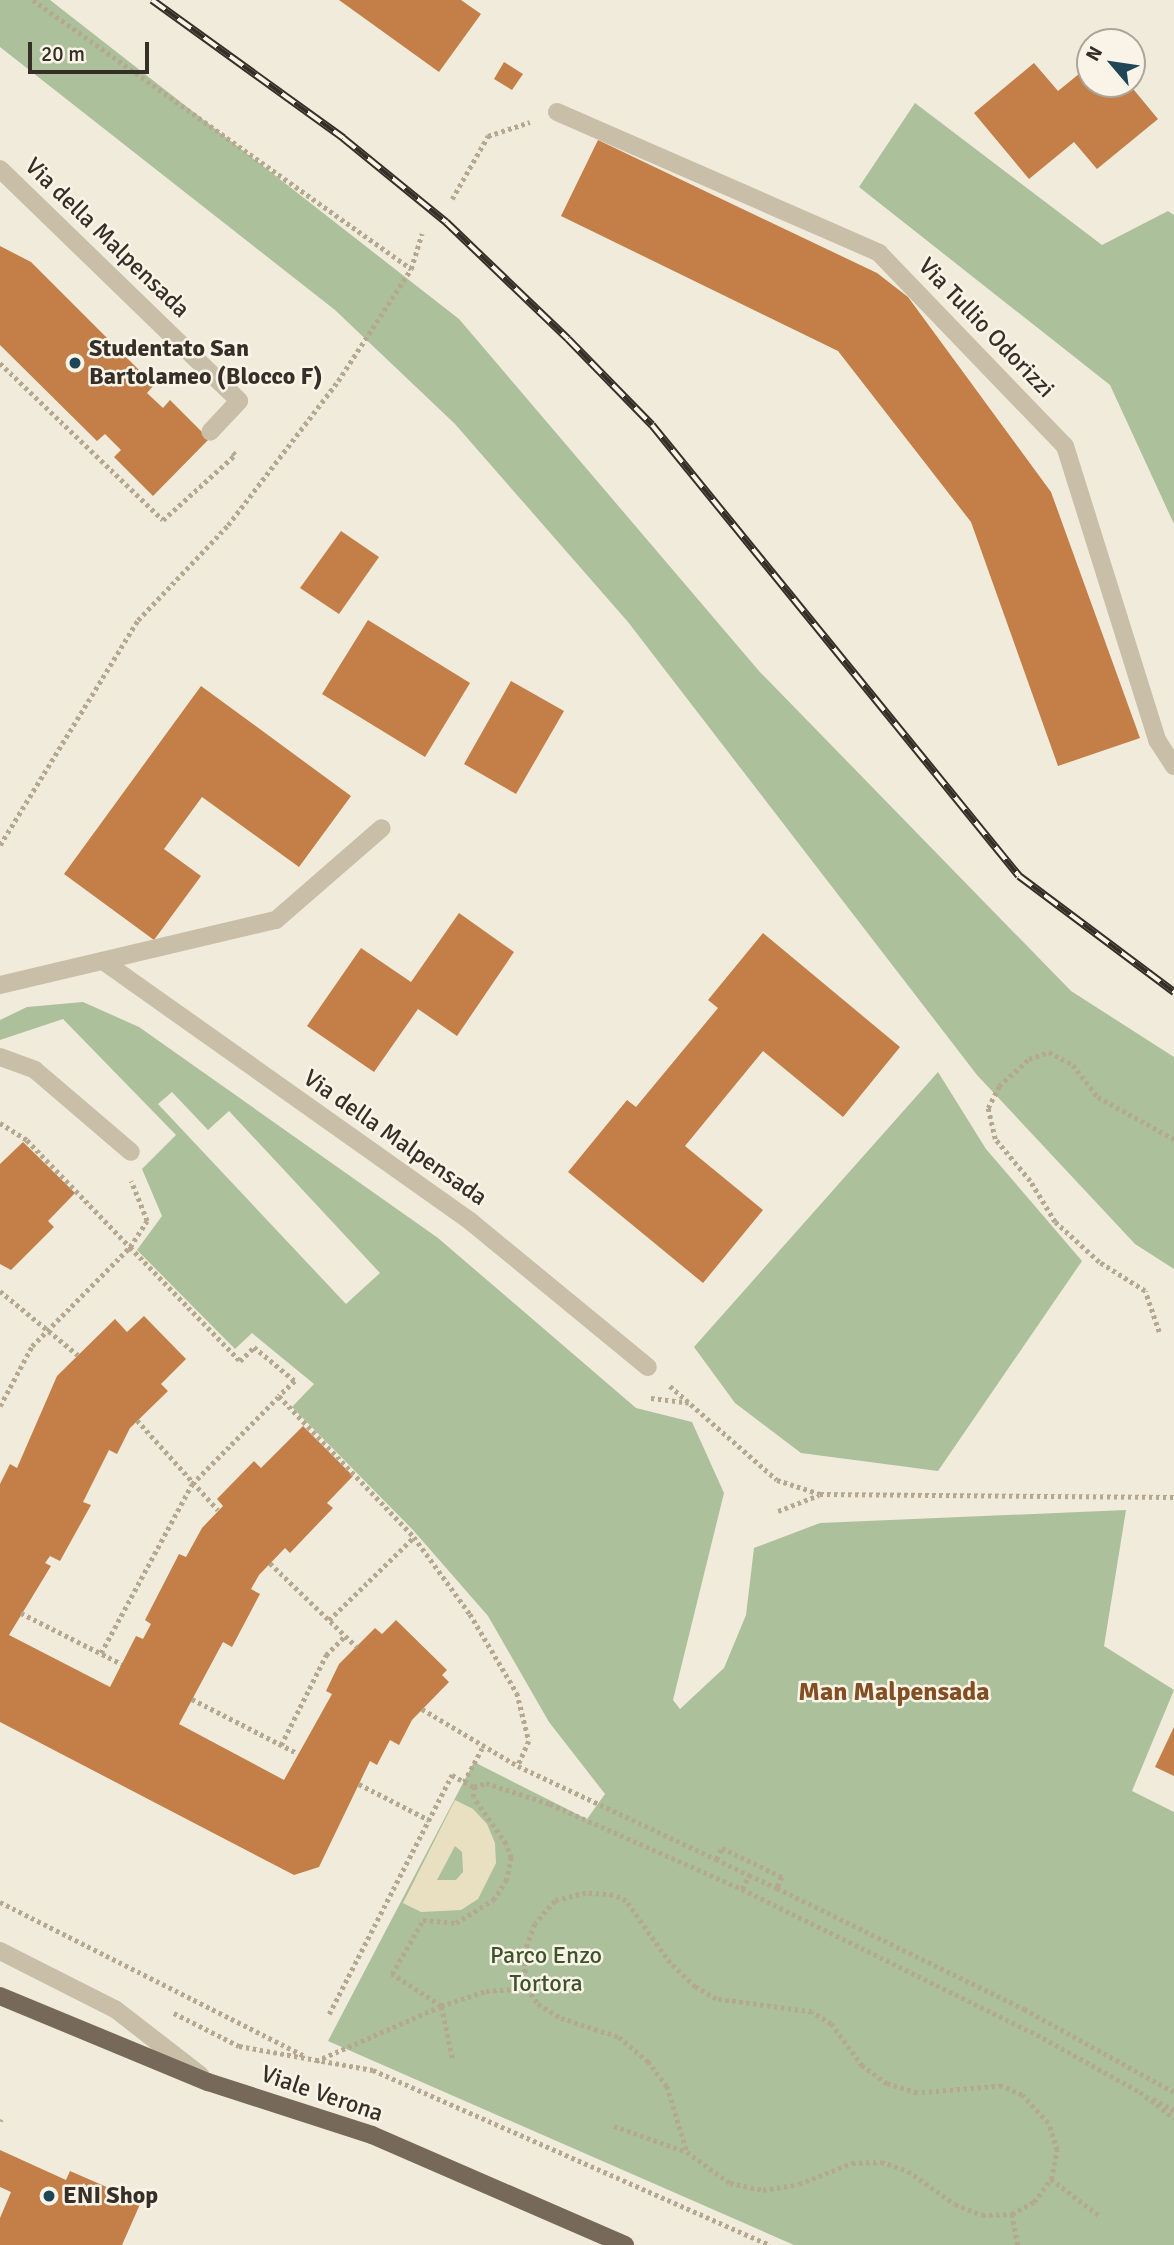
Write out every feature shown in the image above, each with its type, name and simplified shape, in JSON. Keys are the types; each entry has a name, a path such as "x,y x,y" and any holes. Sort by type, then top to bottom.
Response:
{"main road":[{"name":"Viale Verona","path":"0,1996 208,2082 372,2135 625,2245"}],"street":[{"name":"Via Tullio Odorizzi","path":"557,112 879,253 1065,446 1157,740 1174,766"},
{"name":"Via della Malpensada","path":"0,169 239,401 210,432"},
{"path":"0,985 276,920 382,828"},
{"name":"Via della Malpensada","path":"103,961 470,1221 648,1367"},
{"path":"0,1057 35,1070 131,1152"},
{"path":"0,1951 115,2009 208,2082"}],"path":[{"path":"33,0 411,269"},
{"path":"452,199 488,136 557,112"},
{"path":"0,845 138,620 228,525 338,381 411,269 422,234"},
{"path":"0,363 163,520 236,455"},
{"path":"1159,1332 1144,1292 1099,1262 1055,1222 1030,1181 995,1139 988,1108 999,1086 1030,1059 1049,1052 1073,1066 1098,1097 1174,1139"},
{"path":"0,1122 27,1140 240,1361 254,1347 295,1381 192,1483 101,1653"},
{"path":"0,1406 32,1346 130,1247 147,1221 129,1176"},
{"path":"0,1292 78,1354"},
{"path":"648,1367 778,1480 820,1494 1174,1497"},
{"path":"279,1396 414,1537 470,1614 517,1693 528,1741 518,1766"},
{"path":"137,1420 218,1510"},
{"path":"778,1511 820,1494"},
{"path":"329,1620 414,1537"},
{"path":"270,1563 357,1647"},
{"path":"21,1612 122,1664"},
{"path":"281,1745 326,1655 345,1636"},
{"path":"192,1699 297,1753"},
{"path":"422,1709 482,1748 1024,2009 1174,2092"},
{"path":"464,1782 482,1748"},
{"path":"329,2014 452,1775 474,1787 486,1783 550,1804 742,1889 1043,2038 1174,2110"},
{"path":"359,1784 429,1820"},
{"path":"452,2058 441,2006 392,1974 423,1920 456,1923 493,1900 506,1881 511,1858 506,1843 473,1797 474,1787"},
{"path":"716,1859 722,1848 782,1877 777,1888"},
{"path":"742,1889 749,1875"},
{"path":"614,2126 687,2152 730,2183 762,2190 800,2184 852,2163 881,2162 908,2171 955,2204 982,2216 1012,2214 1034,2202 1051,2179 1057,2150 1048,2123 1022,2095 1002,2086 976,2085 916,2093 887,2084 862,2066 831,2024 812,2012 716,1999 695,1987 670,1963 637,1911 613,1895 586,1893 555,1900 535,1924 524,1955 527,1988 538,2004 561,2018 619,2038 648,2061 667,2086 687,2152"},
{"path":"0,1902 316,2061 373,2070 770,2245"},
{"path":"316,2061 441,2006 486,1991 527,1988"},
{"path":"1140,2092 1174,2118"},
{"path":"1051,2179 1101,2217"},
{"path":"1012,2214 1018,2245"}],"green space":[{"path":"0,0 50,0 459,319 759,671 1071,991 1174,1057 1174,1269 1135,1244 977,1075 628,622 455,424 335,310 0,47"},
{"path":"915,103 1102,245 1168,211 1174,215 1174,524 1110,385 859,187"},
{"name":"Parco Enzo Tortora","path":"83,1002 139,1027 438,1238 636,1408 692,1422 724,1493 673,1700 680,1709 724,1668 746,1615 754,1548 820,1523 1126,1510 1104,1646 1174,1690 1132,1791 1174,1812 1174,2245 794,2245 328,2041 474,1762 587,1819 605,1794 549,1722 488,1616 413,1530 292,1407 314,1384 252,1333 235,1349 137,1250 162,1216 142,1169 176,1135 63,1019 0,1040 0,1020 27,1007","holes":["172,1092 208,1130 229,1111 380,1273 346,1304 158,1104"]},
{"path":"938,1072 986,1149 1082,1261 938,1471 801,1453 735,1403 694,1347"}],"shaded area":[{"path":"455,1800 473,1809 487,1824 495,1843 496,1863 478,1899 461,1910 421,1912 403,1903","holes":["455,1846 462,1852 463,1872 456,1880 437,1880"]}],"building":[{"path":"339,0 461,0 481,14 439,72"},
{"path":"504,62 523,74 512,90 494,79"},
{"path":"1034,63 1058,91 1076,76 1076,98 1141,98 1158,119 1097,169 1074,142 1029,179 974,113"},
{"path":"598,140 877,273 908,297 1051,492 1140,738 1058,766 971,522 838,351 561,216"},
{"name":"Studentato San Bartolameo (Blocco F)","path":"0,246 31,262 154,385 147,393 163,408 170,400 209,439 153,496 114,457 121,450 105,434 97,441 0,345"},
{"path":"341,531 379,557 339,614 300,588"},
{"path":"368,620 470,683 425,757 322,694"},
{"path":"511,681 564,711 516,794 464,764"},
{"path":"201,686 351,796 299,867 202,797 164,849 201,876 154,940 64,874"},
{"path":"459,913 514,952 457,1036 418,1009 374,1072 307,1026 361,948 411,982"},
{"path":"763,933 900,1047 843,1117 763,1051 685,1146 763,1210 703,1283 568,1172 627,1100 636,1107 718,1008 708,1000"},
{"path":"23,1142 75,1193 48,1221 54,1227 11,1270 0,1264 0,1164"},
{"path":"144,1316 186,1359 161,1384 168,1391 130,1428 117,1454 109,1450 83,1502 91,1505 60,1561 50,1556 45,1563 51,1566 9,1635 110,1687 136,1636 143,1639 151,1624 145,1620 179,1554 186,1557 202,1528 223,1506 217,1499 254,1461 261,1468 303,1426 353,1476 327,1503 333,1508 290,1553 285,1548 259,1575 251,1589 260,1594 232,1647 223,1642 179,1724 284,1780 332,1694 326,1691 339,1664 375,1628 382,1634 396,1620 447,1670 442,1675 449,1682 412,1720 399,1745 390,1740 377,1765 370,1761 319,1867 294,1875 0,1722 0,1484 10,1464 17,1468 57,1376 115,1319 127,1332"},
{"path":"1174,1727 1174,1776 1155,1767"},
{"path":"0,2150 66,2180 70,2171 141,2202 122,2245 0,2245 0,2218 11,2192 0,2187"}],"railway":[{"path":"152,0 343,138 446,222 568,339 652,425 1019,876 1174,992"}],"place":[{"name":"Studentato San Bartolameo (Blocco F)","path":"75,363"},
{"name":"ENI Shop","path":"49,2196"}],"district":[{"name":"Man Malpensada","path":"894,1693"}]}
